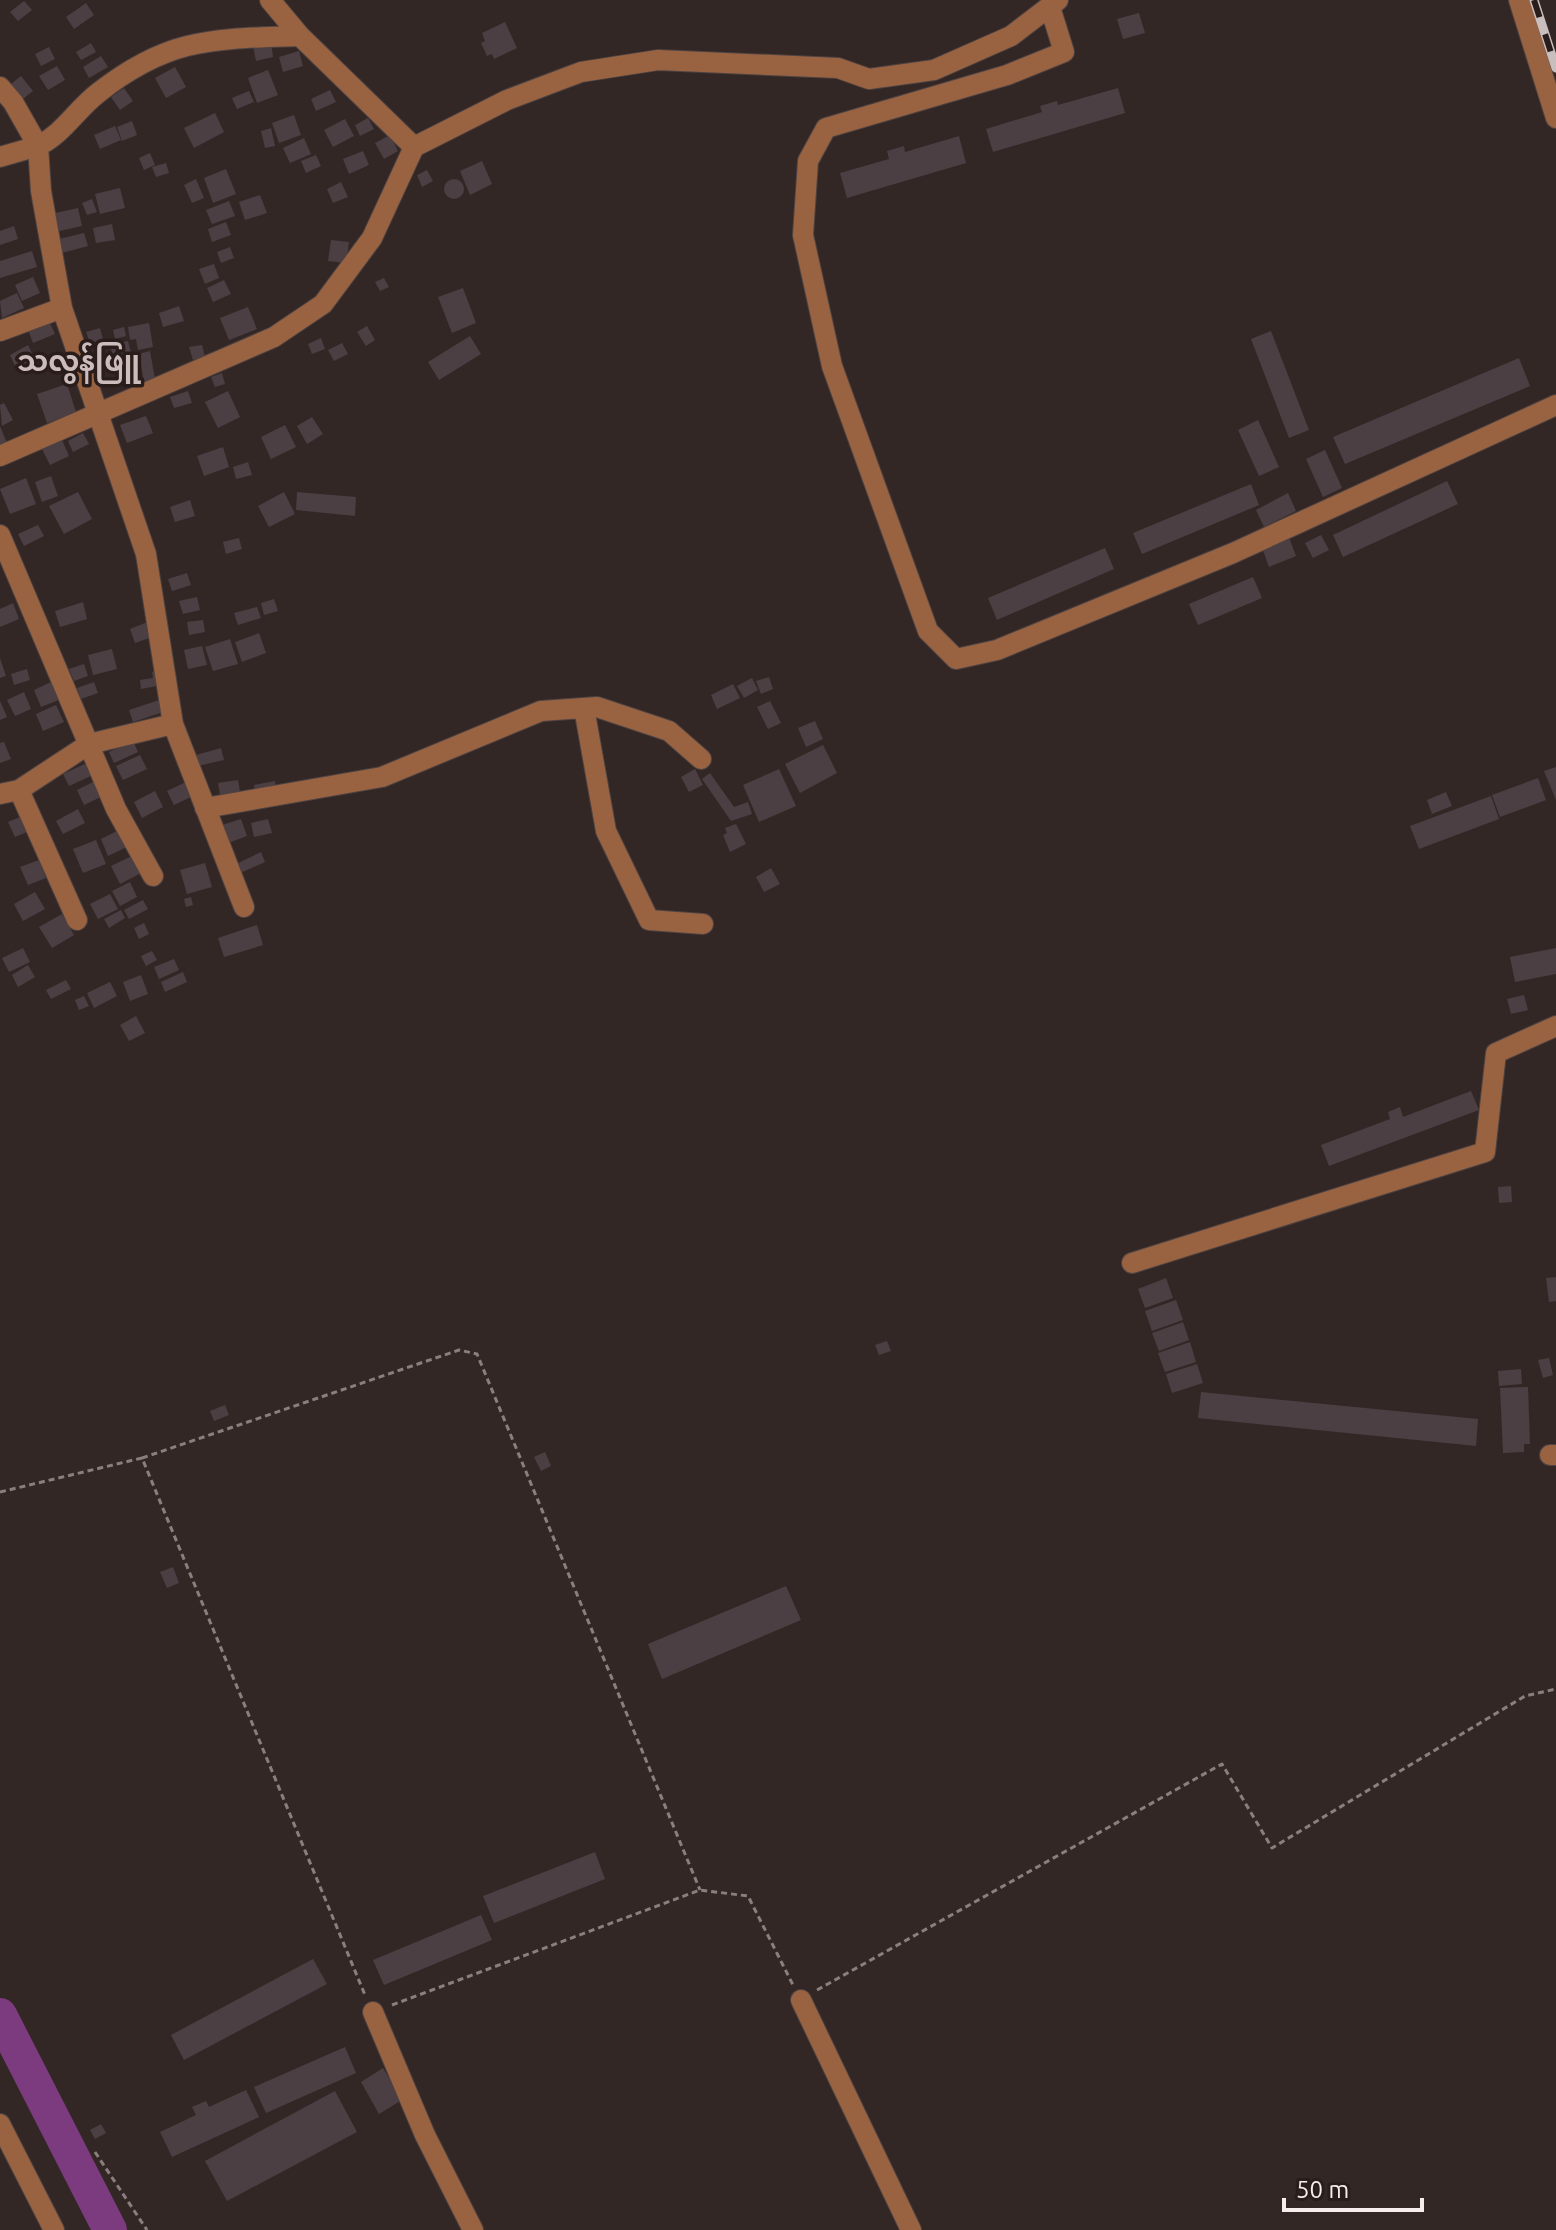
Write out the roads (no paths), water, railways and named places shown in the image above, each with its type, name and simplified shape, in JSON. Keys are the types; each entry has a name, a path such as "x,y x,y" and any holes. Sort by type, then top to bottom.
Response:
{"street":[{"path":"270,0 300,36 414,147"},
{"path":"1519,0 1556,118"},
{"path":"0,456 96,411 274,337 323,304 372,238 414,147 507,100 581,72 658,60 838,68 869,79 934,70 1011,36 1054,4 1064,52 1007,75 826,128 808,161 803,235 832,366 928,631 956,659 997,650 1233,553 1556,405"},
{"path":"0,157 54,138 80,108 131,67 192,42 300,36"},
{"path":"0,87 13,102 38,146 41,191 62,308 146,554 173,724 244,907"},
{"path":"0,331 62,308"},
{"path":"0,535 116,809 153,876"},
{"path":"205,808 382,777 541,711 597,707 669,731 701,759"},
{"path":"584,708 606,831 649,920 703,924"},
{"path":"77,920 10,792 89,744 173,724"},
{"path":"1132,1263 1485,1152 1496,1053 1556,1026"},
{"path":"801,2000 911,2230"},
{"path":"373,2012 425,2135 473,2230"},
{"path":"0,2124 54,2230"}],"waterway":[{"path":"0,2015 110,2230"}],"railway":[{"path":"1534,0 1556,68"}],"district":[{"name":"သလွန်ဖြူ","path":"79,361"}]}
